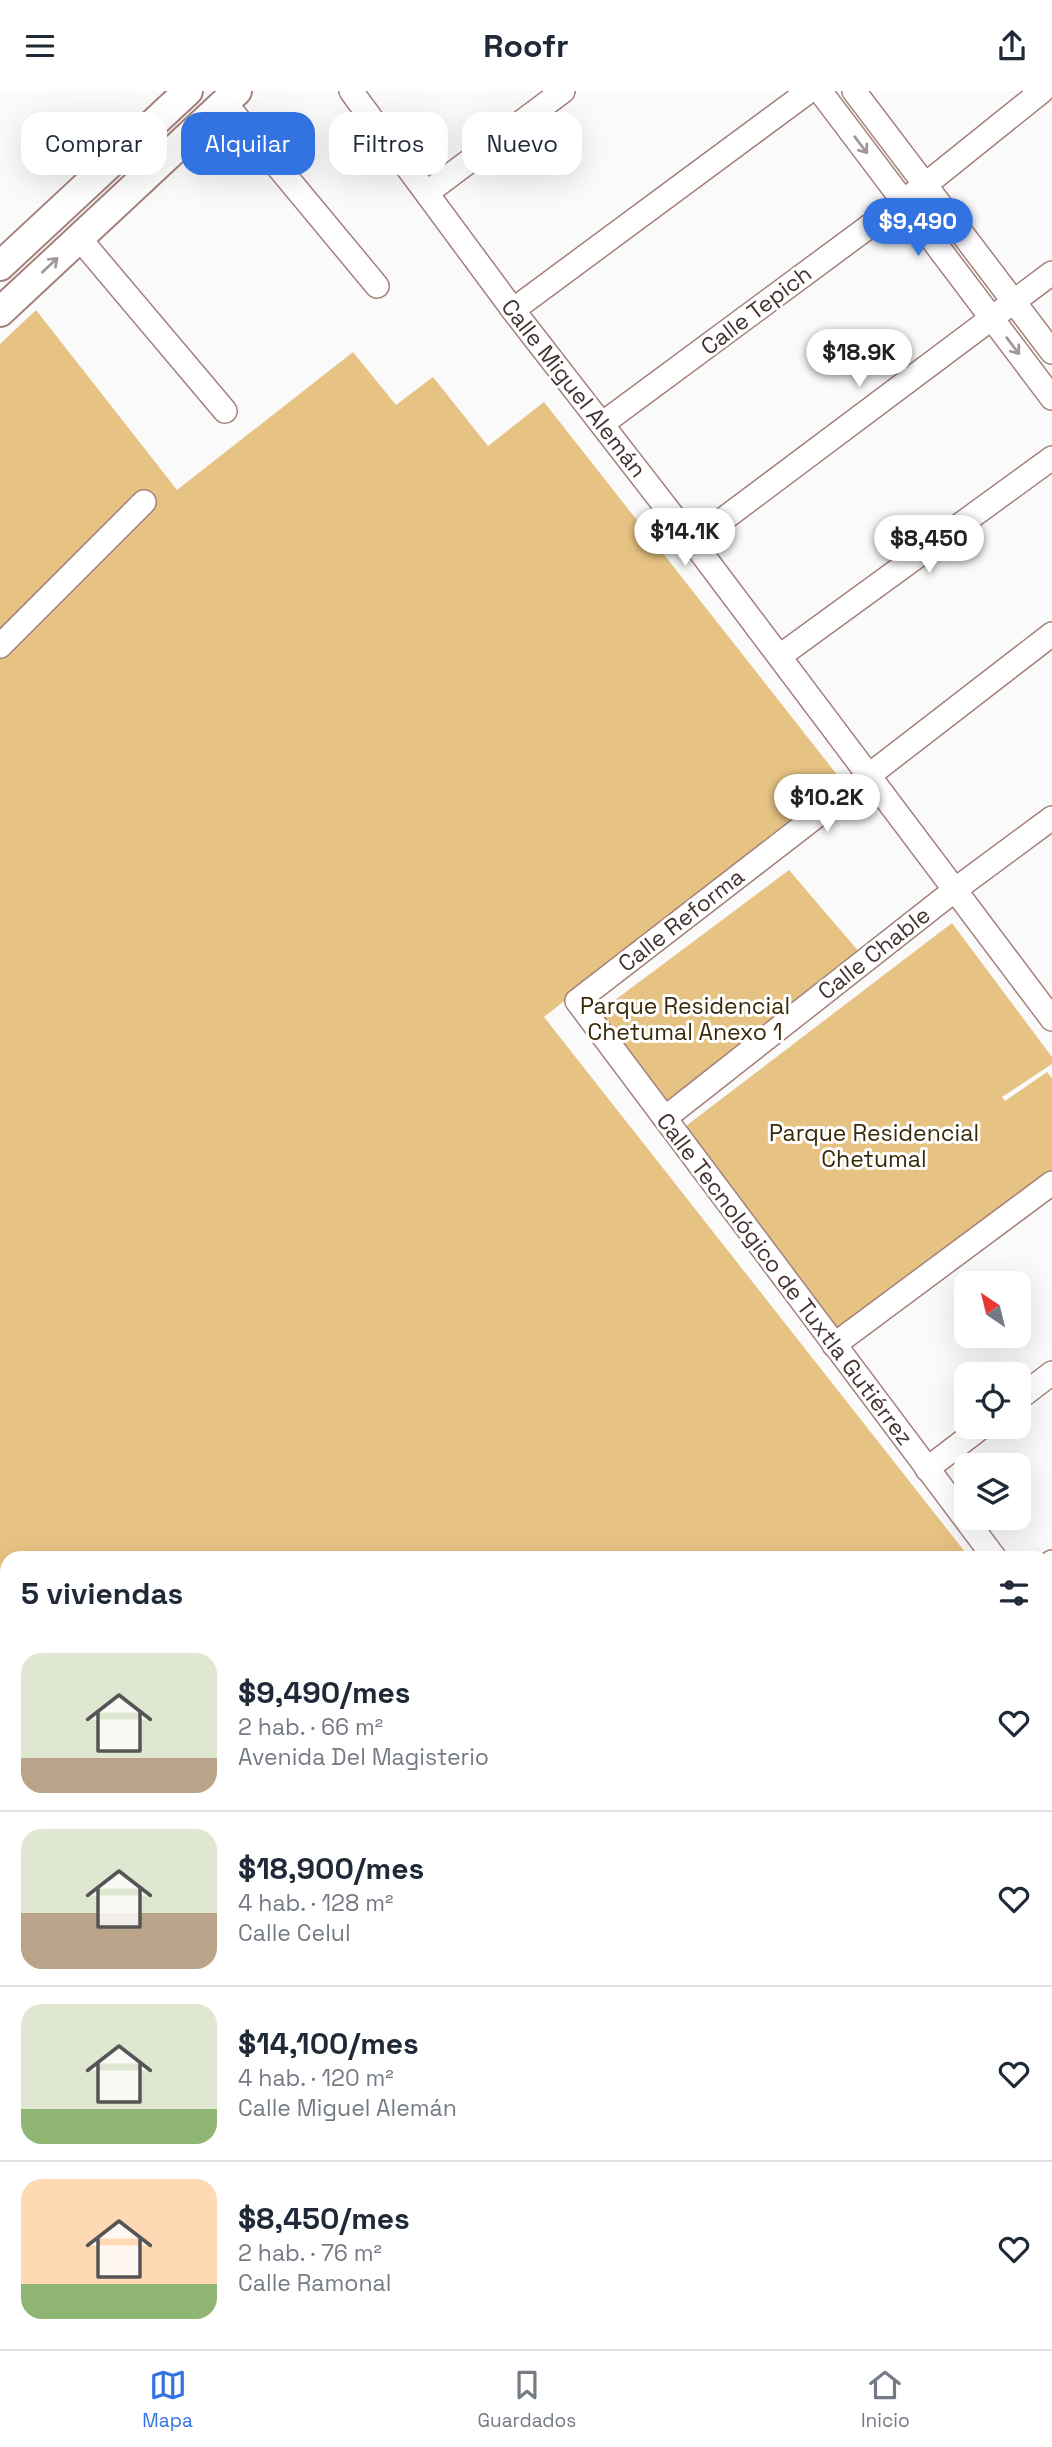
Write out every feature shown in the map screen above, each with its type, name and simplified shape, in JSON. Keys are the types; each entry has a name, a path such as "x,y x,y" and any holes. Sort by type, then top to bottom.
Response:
{"main road":[{"path":"0,266 188,91"},
{"path":"7,293 79,238 231,97"}],"street":[{"name":"Calle Miguel Alemán","path":"351,91 513,310 1049,1009"},
{"path":"428,192 563,91"},
{"path":"513,310 809,91"},
{"path":"820,91 1052,398"},
{"path":"854,91 1052,352"},
{"name":"Calle Tepich","path":"602,424 925,185 1042,91"},
{"path":"231,97 377,286"},
{"path":"79,238 225,411"},
{"path":"693,542 1052,273"},
{"path":"780,656 1052,458"},
{"path":"0,646 144,502"},
{"name":"Calle Reforma","path":"577,1001 1052,634"},
{"name":"Calle Chable","path":"665,1118 956,889 1052,818"},
{"name":"Calle Tecnológico de Tuxtla Gutiérrez","path":"577,1001 990,1551"},
{"path":"834,1345 1052,1183"},
{"path":"1031,1389 1052,1373"},
{"path":"928,1469 966,1439"}],"green space":[{"path":"36,310 177,490 353,352 396,405 433,377 488,446 544,402 842,781 544,1017 964,1551 0,1551 0,344"},
{"name":"Parque Residencial Chetumal Anexo 1","path":"789,870 860,953 665,1109 595,1015"},
{"name":"Parque Residencial Chetumal","path":"952,923 1052,1057 1052,1064 1002,1097 1005,1101 1047,1072 1052,1078 1052,1175 835,1338 682,1129"}]}
